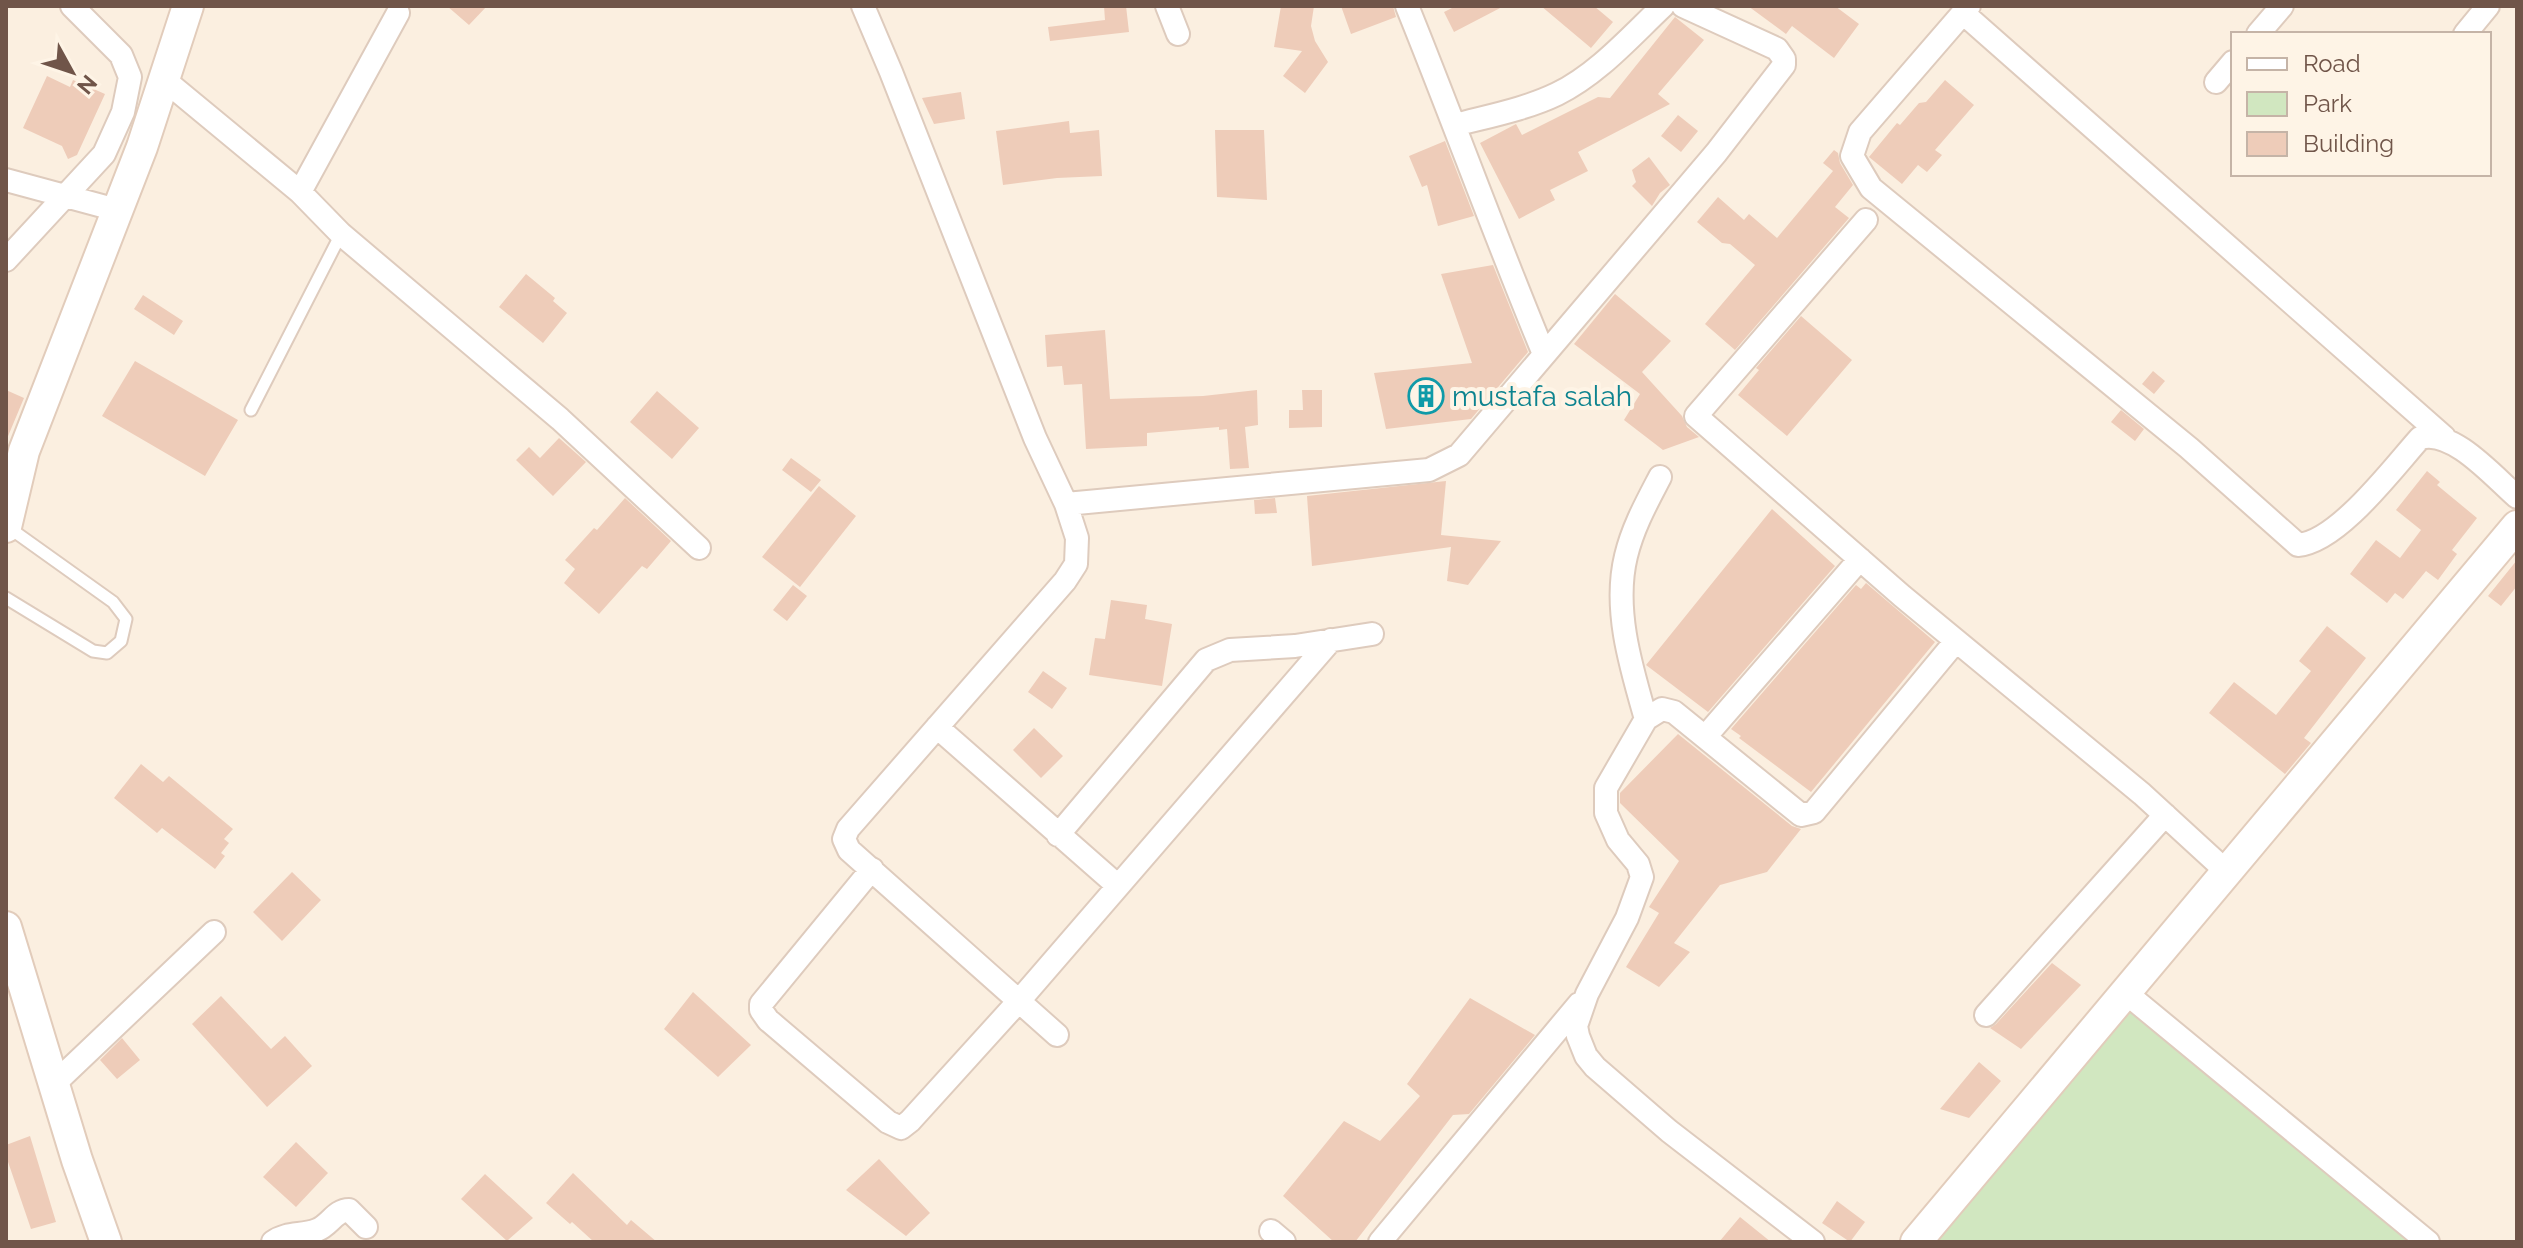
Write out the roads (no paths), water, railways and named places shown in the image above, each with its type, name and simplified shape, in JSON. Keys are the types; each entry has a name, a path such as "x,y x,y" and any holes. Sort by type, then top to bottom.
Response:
{"main road":[{"path":"6,526 24,451 142,147 188,6"},
{"path":"142,147 173,87 205,6"},
{"path":"1916,1242 2517,526"},
{"path":"6,927 106,1242"}],"street":[{"path":"6,260 104,154 123,112 130,77 121,55 72,6"},
{"path":"863,6 1035,438 1066,504 1077,538 1076,564 1047,603 848,829 844,839 849,850 1057,1035"},
{"path":"1167,6 1178,34"},
{"path":"1407,6 1455,125 1497,242 1544,354"},
{"path":"1455,125 1557,94 1592,71 1663,6"},
{"path":"1066,504 1429,470 1459,455 1716,153 1784,65 1784,59 1777,49 1683,6"},
{"path":"2260,32 2282,6"},
{"path":"2467,32 2488,6"},
{"path":"2444,437 2430,435 2420,438 2342,523 2324,538 2298,545 2177,438 1871,188 1852,156 1860,132 1966,9 2444,437 2517,497"},
{"path":"300,192 398,13"},
{"path":"2216,82 2231,64"},
{"path":"173,87 300,192 341,234 560,419 699,548"},
{"path":"6,180 117,210"},
{"path":"1866,220 1696,416 1956,641 2165,815 2226,871"},
{"path":"6,278 28,236"},
{"path":"1646,719 1628,660 1622,583 1626,554 1660,477"},
{"path":"1705,737 1860,559"},
{"path":"1058,835 1206,660 1230,650 1372,634"},
{"path":"872,869 761,1004 761,1010 768,1020 888,1122 901,1128 1018,1002 1331,640"},
{"path":"1813,1242 1669,1131 1595,1067 1581,1045 1576,1026 1587,994 1632,907 1642,877 1638,864 1618,840 1606,813 1604,796 1646,719 1662,709 1674,712 1801,815 1814,812 1956,641"},
{"path":"937,727 1118,886"},
{"path":"1986,1015 2165,815"},
{"path":"54,1084 214,932"},
{"path":"2126,993 2428,1242"},
{"path":"1380,1242 1587,994"},
{"path":"273,1242 282,1236 317,1230 341,1210 349,1210 366,1227"}],"lane":[{"path":"251,410 341,234"},
{"path":"6,526 113,602 126,619 121,641 107,653 93,651 6,598"}],"place":[{"name":"mustafa salah","path":"1426,396"}]}
